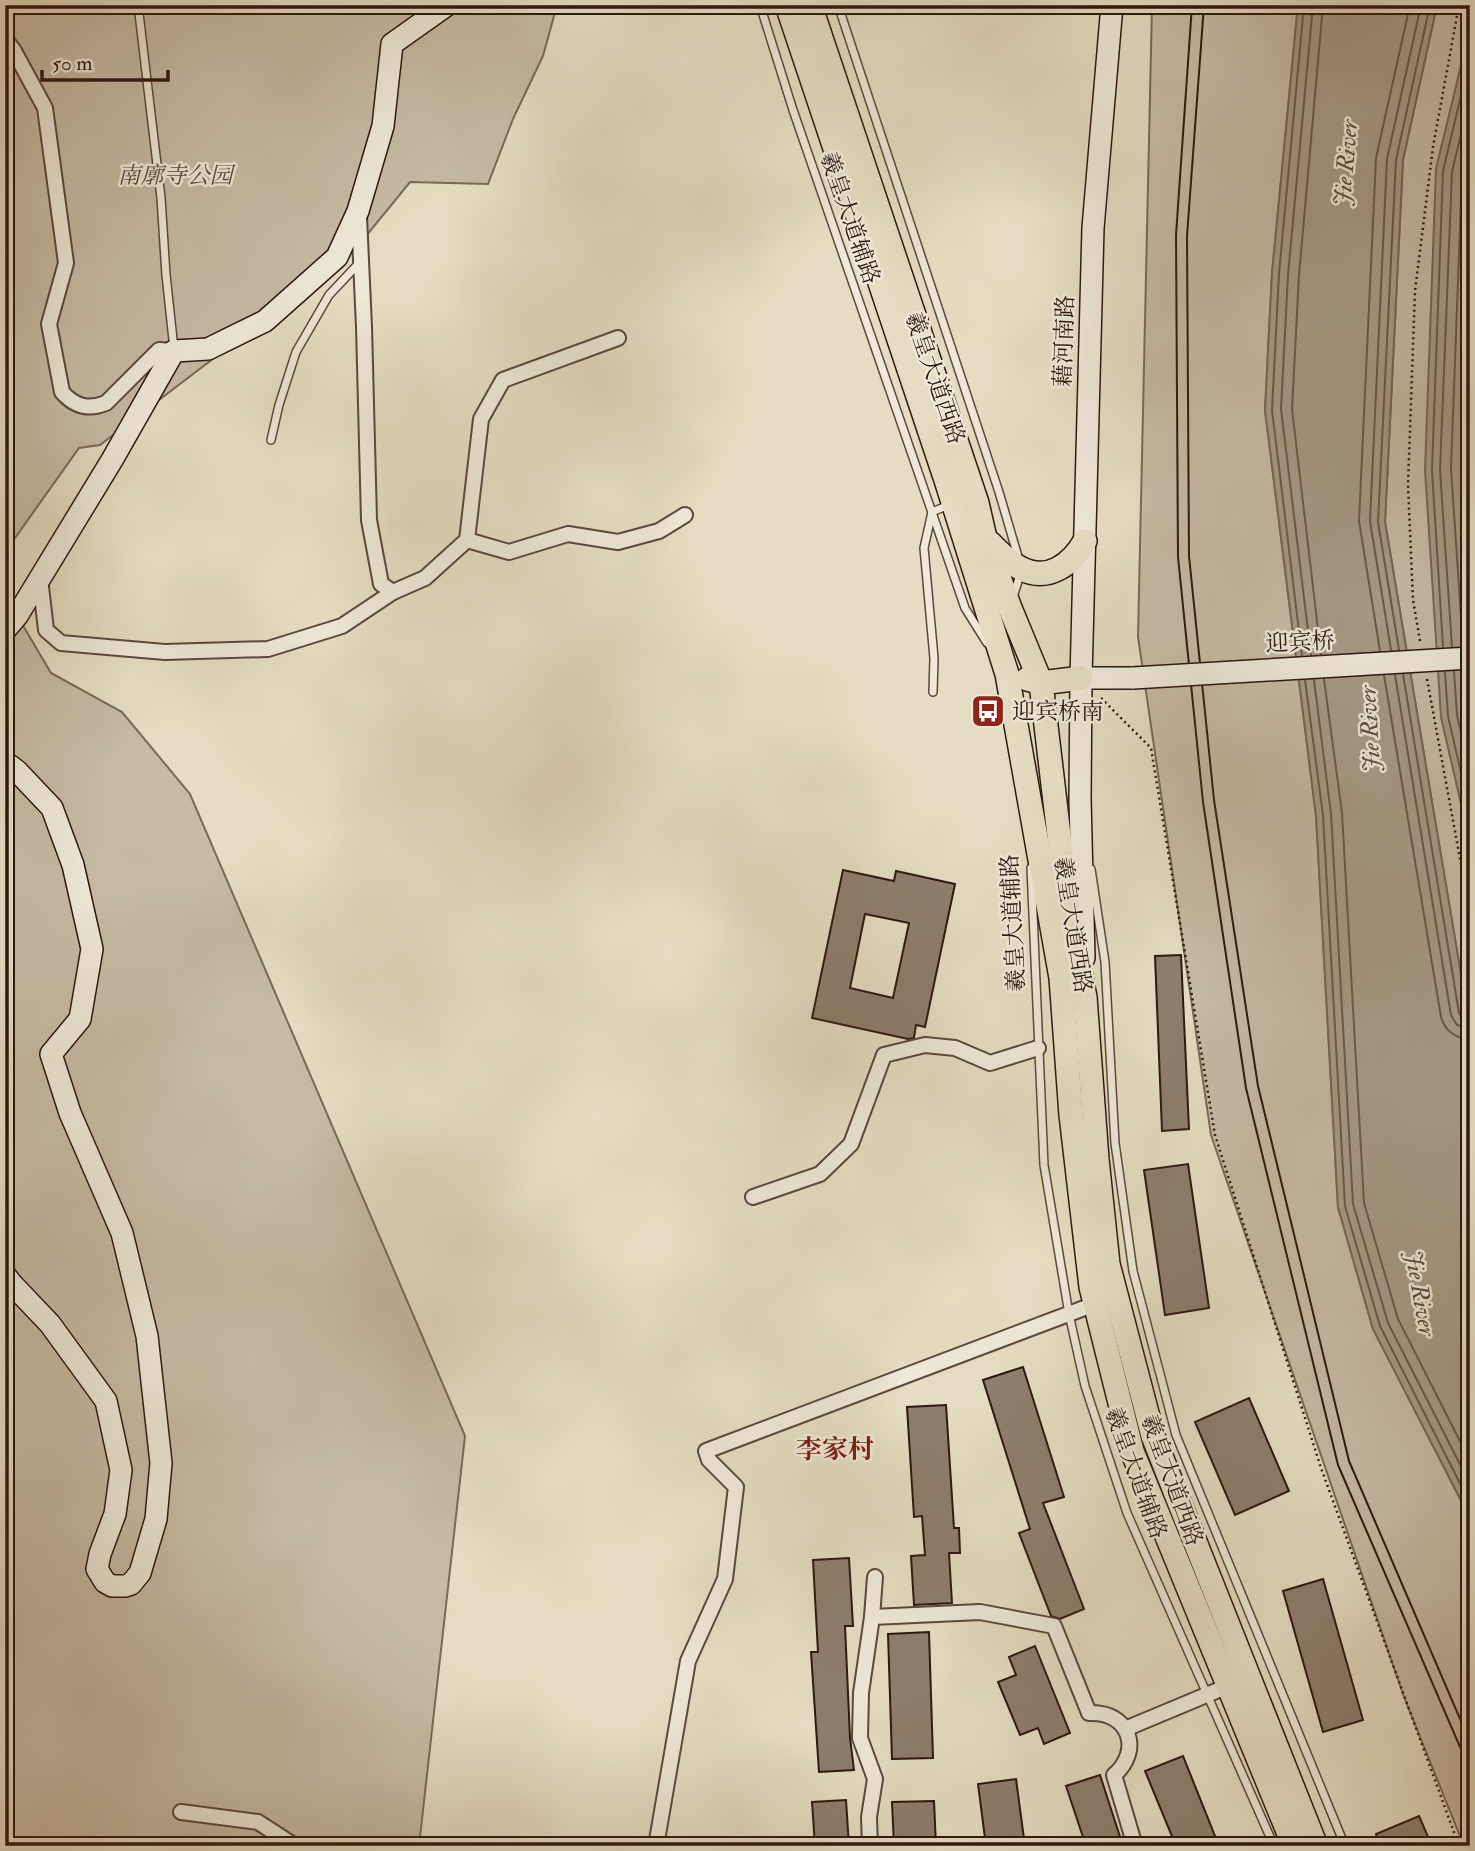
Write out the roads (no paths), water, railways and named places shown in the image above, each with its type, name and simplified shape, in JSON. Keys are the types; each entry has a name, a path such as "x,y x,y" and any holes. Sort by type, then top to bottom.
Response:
{"main road":[{"name":"羲皇大道西路","path":"787,5 942,508 1007,674 1061,978 1071,1115 1091,1287 1132,1451 1218,1690 1294,1846"},
{"name":"羲皇大道西路","path":"810,5 977,503 985,538 1041,683 1068,912 1085,997 1108,1264 1153,1436 1316,1846"},
{"path":"985,538 1022,570 1037,573 1052,572 1066,565 1085,541"},
{"path":"1007,674 1041,683 1081,678"}],"street":[{"path":"5,39 45,107 66,262 49,324 62,393 77,405 87,408 106,402 159,351 208,349 265,320 337,257 358,211 383,126 392,44 447,5"},
{"name":"藉河南路","path":"1085,997 1080,799 1081,678 1093,228 1112,5"},
{"path":"358,211 365,327 369,520 381,584 393,593"},
{"path":"40,578 46,630 61,643 165,652 268,649 342,626 393,593 425,578 467,540 481,419 503,380 618,338"},
{"path":"5,630 17,616 112,460 174,351"},
{"path":"467,540 509,552 568,534 618,542 659,531 685,515"},
{"name":"迎宾桥","path":"1081,678 1133,678 1470,658"},
{"path":"5,762 52,808 74,865 92,949 80,1019 51,1054 69,1114 122,1233 147,1336 161,1463 156,1519 140,1573 131,1584 112,1586 105,1582 97,1569 115,1514 121,1470 106,1401 50,1324 5,1275"},
{"path":"753,1198 820,1174 851,1144 884,1055 925,1045 955,1048 990,1063 1038,1048"},
{"path":"656,1846 688,1661 725,1579 736,1487 709,1460 706,1451 1095,1304"},
{"path":"870,1846 869,1816 875,1779 860,1738 861,1693 875,1577"},
{"path":"872,1617 981,1612 1054,1626 1089,1713 1110,1715 1119,1721 1129,1739 1127,1760 1114,1775 1135,1846"},
{"path":"1125,1729 1218,1690"},
{"path":"181,1812 258,1822 295,1846"}],"lane":[{"path":"138,5 161,198 174,351"},
{"name":"羲皇大道辅路","path":"760,5 793,110 942,508"},
{"path":"838,5 999,492 1022,570 1010,608"},
{"path":"271,440 296,352 329,295 361,260"},
{"path":"933,692 934,658 924,548 942,508"},
{"name":"羲皇大道辅路","path":"1007,674 1029,848"},
{"path":"1080,799 1105,962 1115,1143 1133,1271 1176,1435 1345,1846"},
{"name":"羲皇大道辅路","path":"1031,861 1044,1165 1069,1314 1085,1386 1127,1513 1218,1690 1274,1846"}],"water":[{"name":"Jie River","path":"1298,5 1437,5 1403,160 1385,522 1470,1028 1470,1518 1373,1329 1338,1207 1316,816 1265,410 1272,273"},
{"path":"1470,28 1470,843 1441,717 1425,470 1436,169"}],"tram line":[{"path":"1192,5 1176,235 1178,557 1203,802 1246,1088 1338,1465 1470,1770"},
{"path":"1204,5 1187,236 1189,556 1214,800 1258,1086 1349,1461 1470,1742"}],"place":[{"name":"迎宾桥南","path":"988,711"}],"district":[{"name":"李家村","path":"835,1450"}],"park label":[{"name":"南廓寺公园","path":"175,175"}]}
